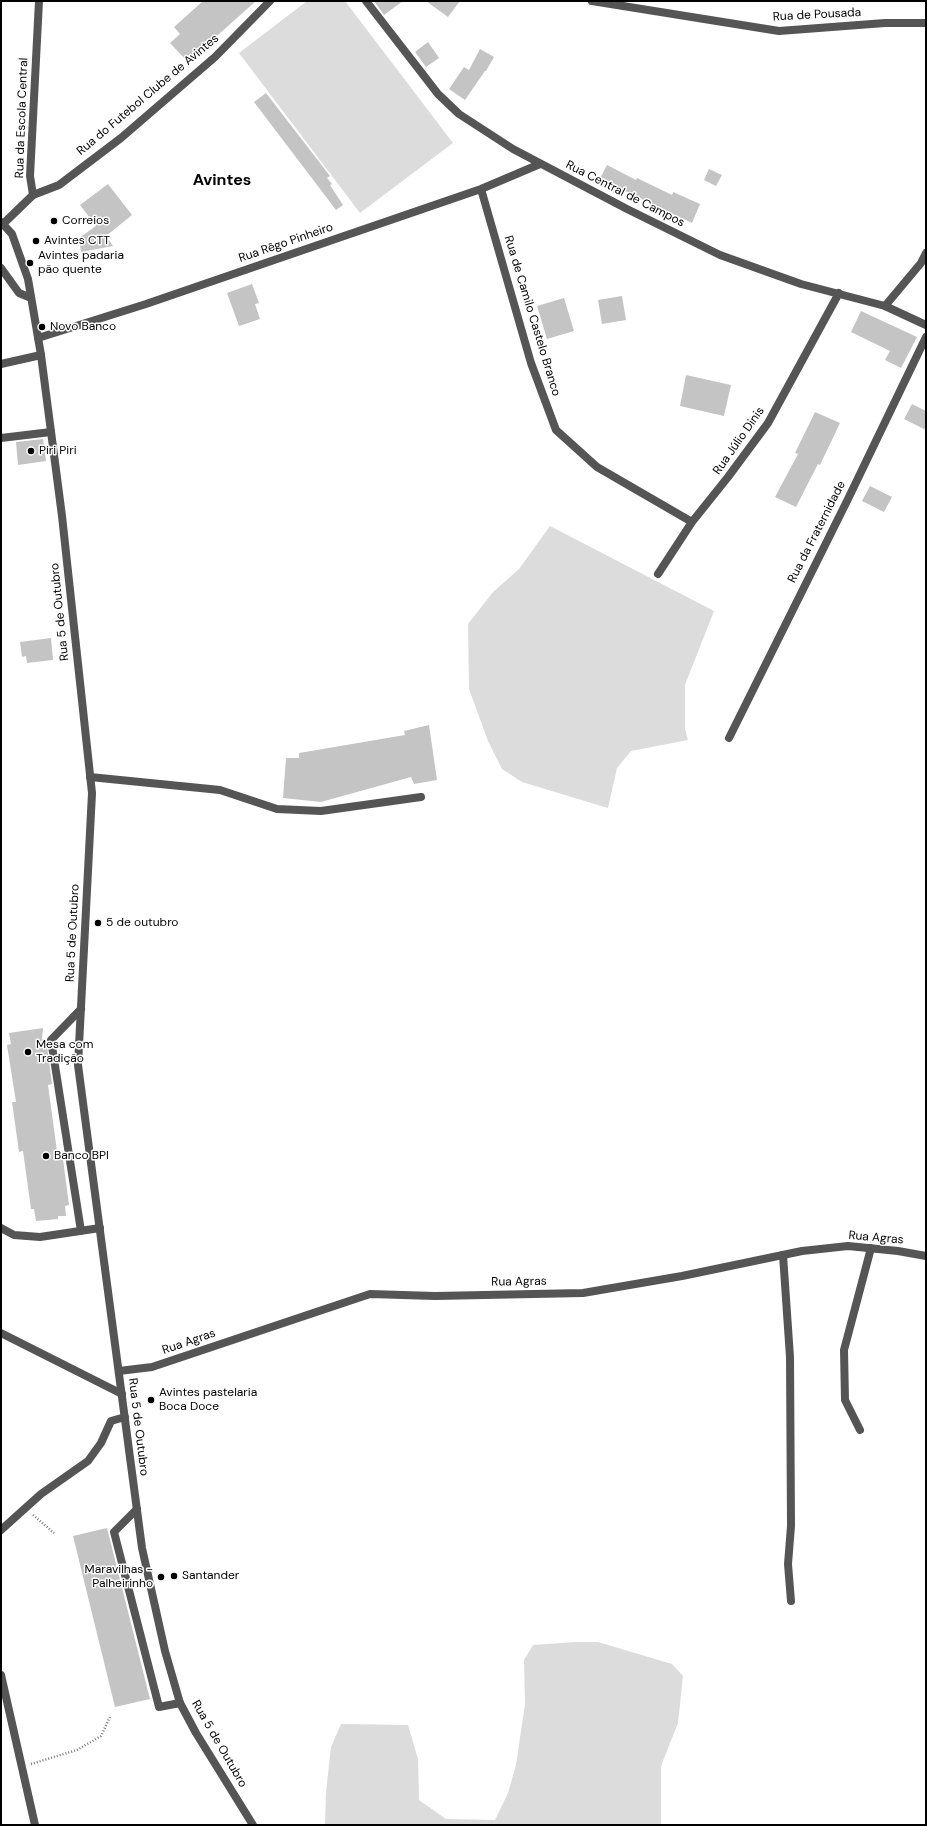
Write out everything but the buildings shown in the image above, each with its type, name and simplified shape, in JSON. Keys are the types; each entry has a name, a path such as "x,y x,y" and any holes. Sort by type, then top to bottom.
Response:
{"street":[{"name":"Rua da Escola Central","path":"2,223 33,195 30,176 39,1"},
{"name":"Rua do Futebol Clube de Avintes","path":"33,195 59,185 121,138 215,57 270,1"},
{"name":"Rua Central de Campos","path":"366,1 438,94 459,114 540,164 720,255 801,284 885,306 926,325"},
{"name":"Rua de Pousada","path":"592,1 779,32 885,23 926,23"},
{"name":"Rua Rêgo Pinheiro","path":"38,338 146,304 481,188 540,164"},
{"name":"Rua de Camilo Castelo Branco","path":"481,188 531,363 556,430 597,467 692,522"},
{"name":"Rua 5 de Outubro","path":"2,223 12,234 28,280 41,355 92,793 78,1065 142,1548 165,1651 180,1703 196,1733 253,1825"},
{"path":"885,306 921,262 926,253"},
{"path":"1,268 19,293 31,298"},
{"name":"Rua Júlio Dinis","path":"658,574 692,522 768,423 840,293"},
{"name":"Rua da Fraternidade","path":"729,738 848,499 926,337"},
{"path":"1,364 41,355"},
{"path":"1,438 51,432"},
{"path":"90,777 220,790 277,809 321,811 421,797"},
{"path":"81,1008 51,1040 81,1231"},
{"path":"1,1228 14,1235 40,1237 100,1228"},
{"name":"Rua Agras","path":"119,1371 152,1367 370,1294 435,1296 583,1293 682,1276 783,1255 848,1246 898,1251 926,1256"},
{"path":"860,1430 845,1400 844,1350 871,1248"},
{"path":"783,1255 790,1357 791,1526 788,1564 791,1600"},
{"path":"1,1333 122,1394"},
{"path":"1,1530 41,1494 88,1461 101,1443 111,1421 125,1417"},
{"path":"137,1509 114,1532 159,1707 180,1703"},
{"path":"1,1675 35,1825"}],"path":[{"path":"26,1508 54,1533"},
{"path":"22,1766 77,1750 102,1736 110,1717"}],"shaded area":[{"path":"307,1 345,1 453,143 360,213 239,53"},
{"path":"550,526 714,611 685,685 685,729 688,740 631,751 617,768 608,808 522,782 502,769 488,741 469,689 468,624 493,592 519,569"},
{"path":"598,1642 672,1664 683,1676 678,1723 661,1766 661,1825 325,1825 326,1792 331,1747 341,1724 408,1725 418,1759 419,1800 446,1819 495,1820 508,1793 516,1765 525,1704 524,1660 533,1645"}],"place":[{"name":"Correios","path":"54,221"},
{"name":"Avintes CTT","path":"36,241"},
{"name":"Avintes padaria pão quente","path":"30,263"},
{"name":"Novo Banco","path":"42,327"},
{"name":"Piri Piri","path":"31,451"},
{"name":"5 de outubro","path":"98,923"},
{"name":"Mesa com Tradição","path":"28,1052"},
{"name":"Banco BPI","path":"46,1156"},
{"name":"Avintes pastelaria Boca Doce","path":"151,1400"},
{"name":"Santander","path":"174,1576"},
{"name":"Maravilhas - Palheirinho","path":"161,1577"}],"district":[{"name":"Avintes","path":"222,181"}]}
